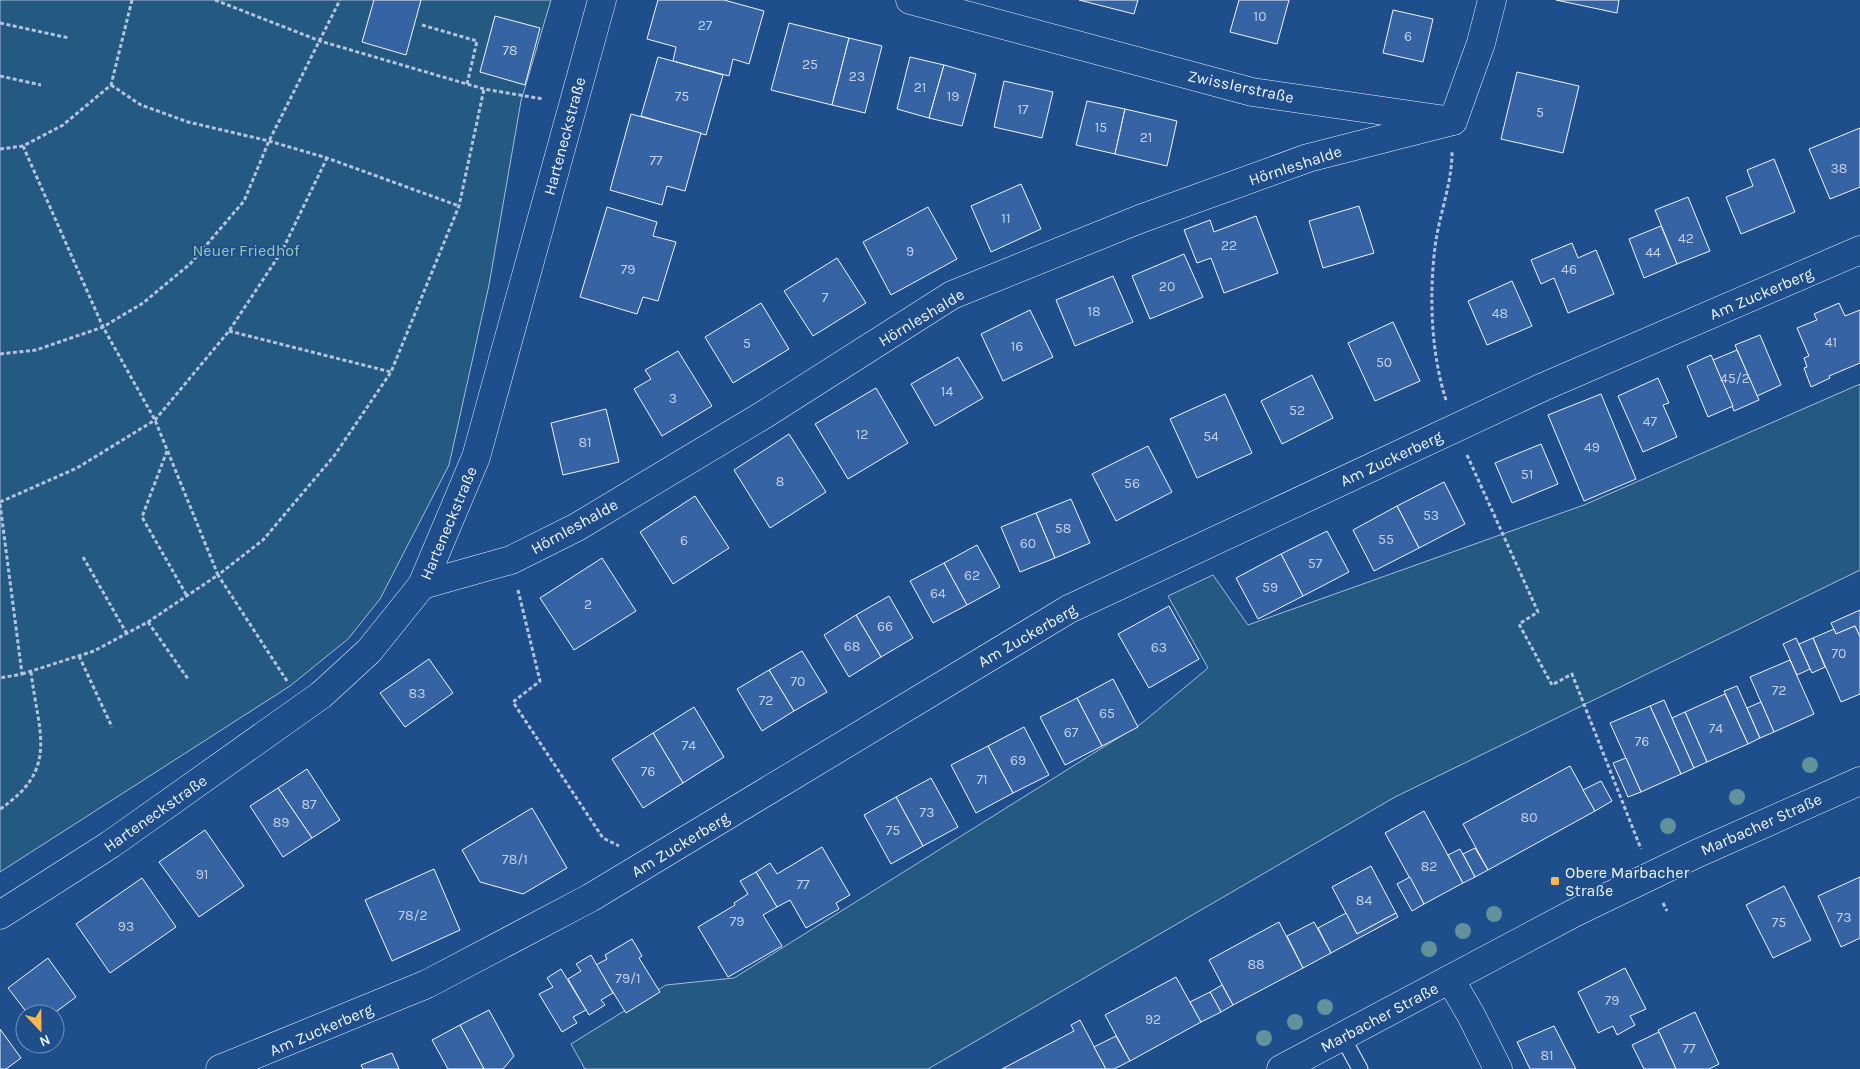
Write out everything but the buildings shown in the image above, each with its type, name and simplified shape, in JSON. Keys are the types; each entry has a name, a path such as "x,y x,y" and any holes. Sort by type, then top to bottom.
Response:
{"street":[{"name":"Harteneckstraße","path":"0,915 112,844 321,695 369,651 422,585 476,457 602,0"},
{"name":"Zwisslerstraße","path":"910,0 1252,92 1453,122"},
{"path":"1453,122 1481,42 1492,0"},
{"name":"Hörnleshalde","path":"422,585 511,560 577,527 765,414 952,295 1140,219 1308,158 1453,122"},
{"name":"Am Zuckerberg","path":"220,1069 427,984 590,898 1069,609 1543,387 1860,250"},
{"name":"Marbacher Straße","path":"1281,1069 1450,979 1666,868 1860,781"},
{"name":"Marbacher Straße","path":"1450,979 1471,1015 1498,1069"}],"lane":[{"path":"1342,1036 1360,1069"}],"path":[{"path":"0,150 23,146 63,125 111,85 132,0"},
{"path":"215,0 320,41 484,89 573,104"},
{"path":"0,354 36,350 102,327 143,303 190,264 244,201 269,140 340,0"},
{"path":"0,23 69,38"},
{"path":"422,25 476,41 467,84"},
{"path":"0,76 42,85"},
{"path":"111,85 141,105 188,122 269,140 328,158 459,206"},
{"path":"0,678 31,672 79,656 148,622 218,575 263,540 334,456 391,372 459,206 484,89"},
{"path":"1453,122 1452,159 1435,248 1432,315 1436,358 1443,392 1455,428 1538,612 1519,624 1552,685 1572,674 1627,812"},
{"path":"23,146 102,327 154,420 218,575 290,686"},
{"path":"22,674 0,503 77,468 154,420 228,332 282,251 328,158"},
{"path":"228,332 391,372"},
{"path":"167,450 142,517 186,596"},
{"path":"83,557 127,634"},
{"path":"511,560 540,681 512,702 603,838 651,861"},
{"path":"148,622 188,678"},
{"path":"79,656 112,727"},
{"path":"0,809 17,798 32,781 40,764 42,744 31,672"}],"green space":[{"name":"Neuer Friedhof","path":"0,0 551,0 521,101 489,285 449,465 380,599 348,639 290,686 0,872"},
{"path":"1860,384 1860,570 1395,797 928,1069 585,1069 571,1044 666,985 734,978 1142,723 1208,668 1168,596 1213,575 1248,625 1584,505"}],"place":[{"name":"Obere Marbacher Straße","path":"1555,881"}]}
